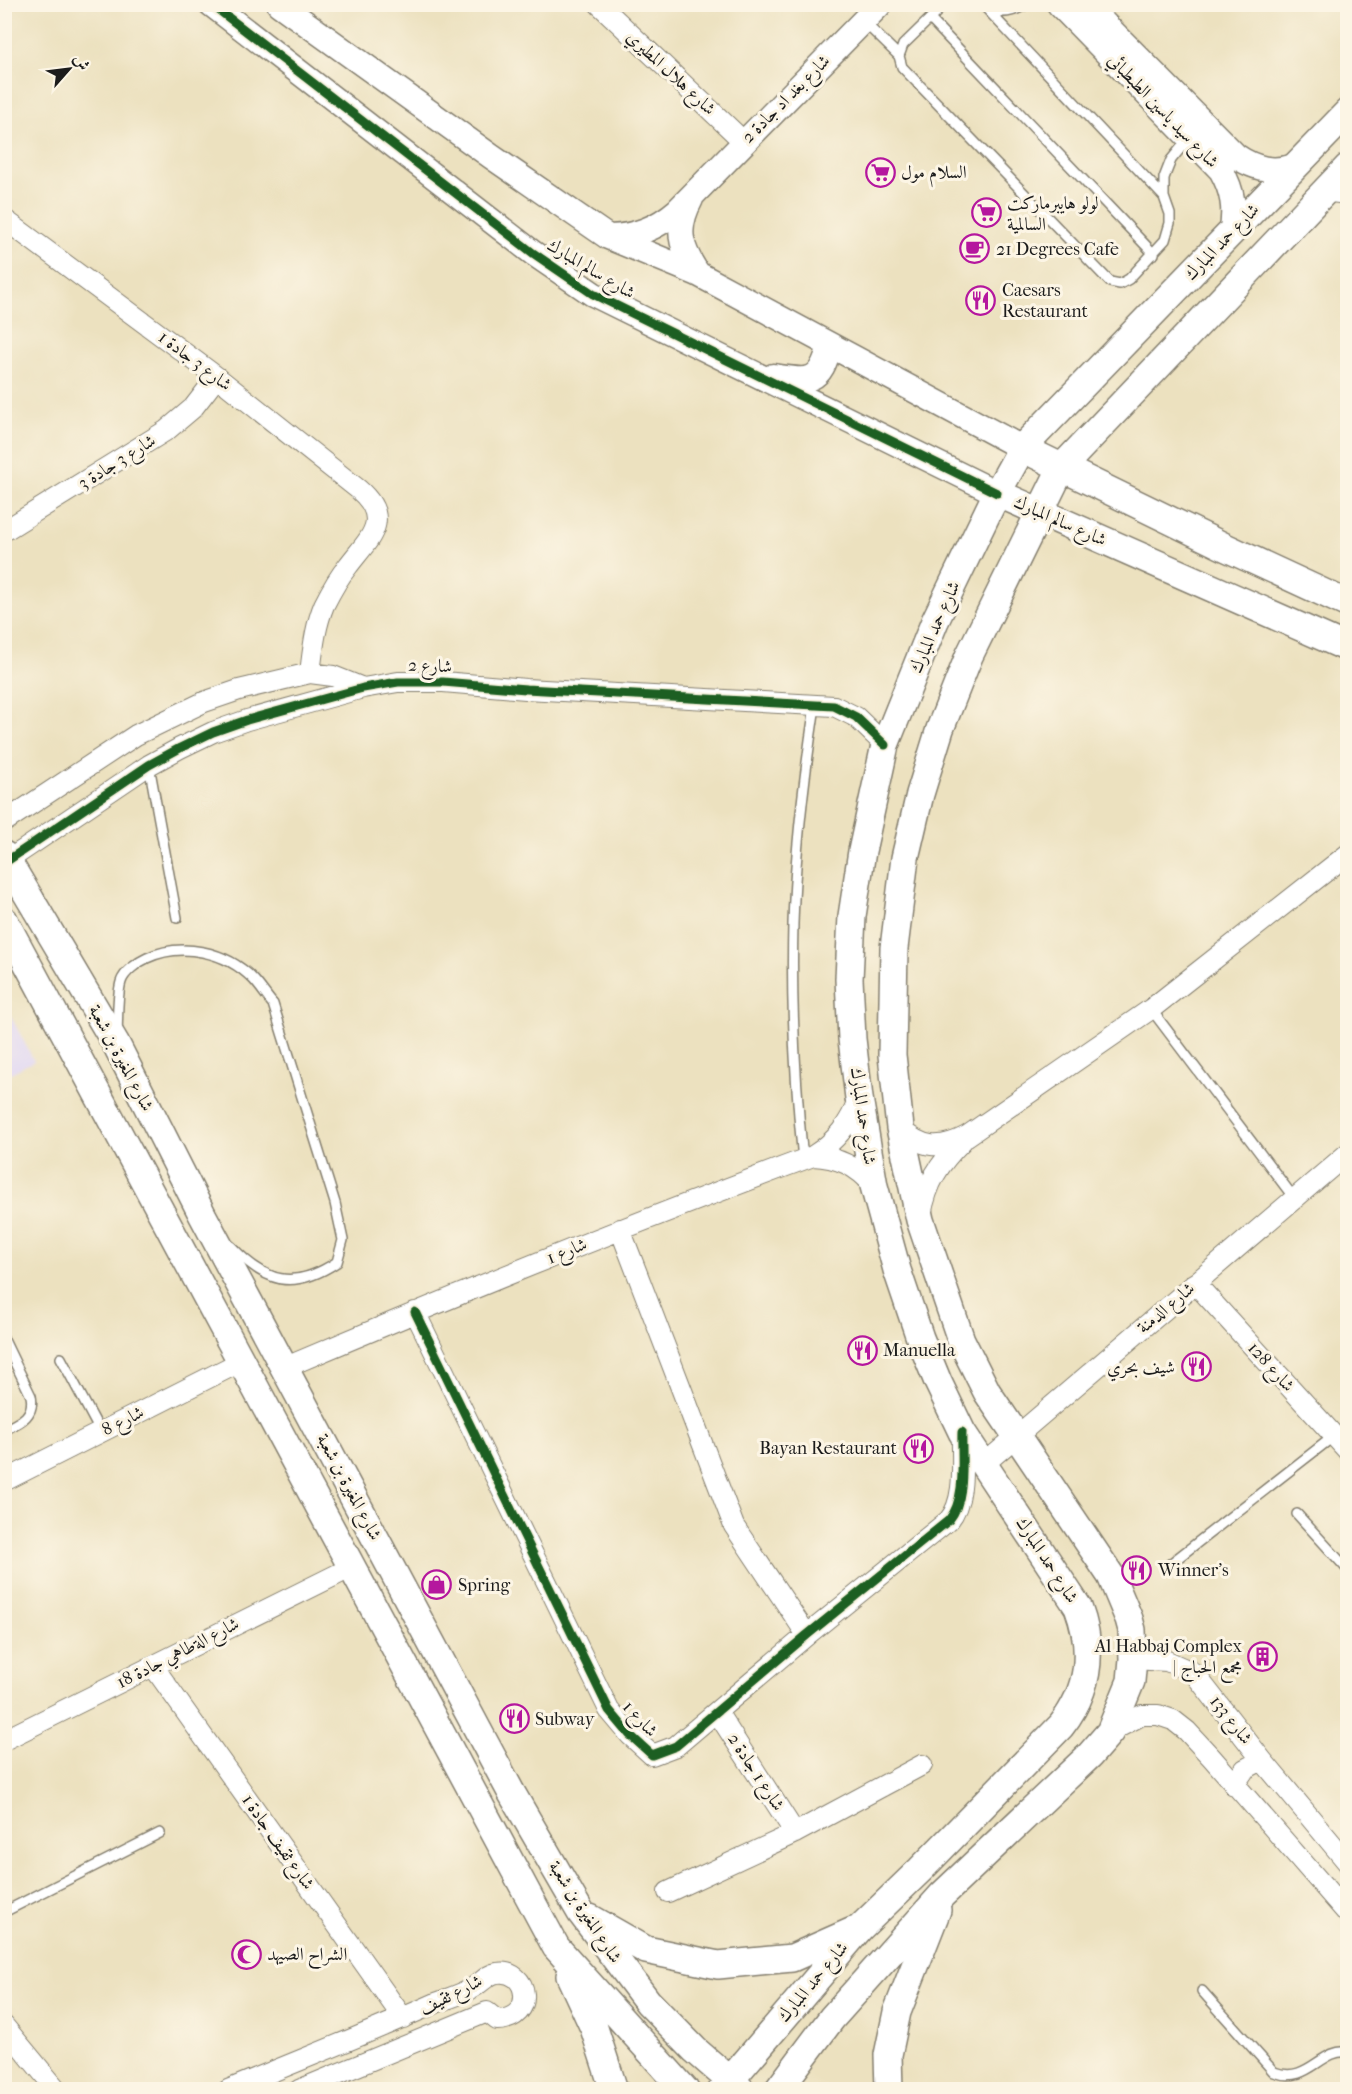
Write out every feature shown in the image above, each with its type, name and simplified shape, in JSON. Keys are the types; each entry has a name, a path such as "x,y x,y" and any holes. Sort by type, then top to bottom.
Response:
{"main road":[{"name":"شارع حمد المبارك","path":"731,2086 860,1928 1051,1737 1072,1712 1085,1678 1088,1647 1085,1626 1078,1607 962,1432 920,1338 897,1270 874,1186 859,1098 852,1039 849,979 852,916 862,851 885,745 935,621 997,493 1022,448 1347,112"},
{"name":"شارع حمد المبارك","path":"778,2090 832,2018 942,1895 1089,1756 1110,1732 1131,1681 1133,1659 1129,1619 1111,1575 987,1392 961,1340 920,1220 900,1128 892,1055 894,948 905,858 920,794 940,729 969,656 1062,467 1347,167"},
{"name":"شارع سالم المبارك","path":"1022,448 1347,604"},
{"name":"شارع سالم المبارك","path":"997,493 1347,648"},
{"path":"1201,582 1200,568 1207,555 1227,548"},
{"name":"شارع المغيرة بن شعبة","path":"6,859 116,1044 203,1216 512,1792 581,1913 648,2002 731,2086"},
{"name":"شارع المغيرة بن شعبة","path":"4,920 556,1947 685,2090"},
{"path":"889,2090 888,2055 897,2012 942,1895"},
{"path":"581,1913 646,1950 718,1965 792,1958 860,1928"},
{"path":"556,1947 594,2028 614,2090"}],"street":[{"name":"شارع سالم المبارك","path":"211,4 550,265 593,294 997,493"},
{"name":"شارع سالم المبارك","path":"279,4 608,237 698,274 1022,448"},
{"name":"شارع هلال المطيري","path":"598,4 744,142"},
{"name":"شارع سيد ياسين الطبطبائي","path":"1059,4 1197,131 1251,165 1278,170 1295,166"},
{"name":"شارع سيد ياسين الطبطبائي","path":"1086,4 1197,131 1212,160 1228,182 1234,207 1231,234"},
{"name":"شارع بغد اد جادة 2","path":"608,237 627,237 663,222 693,195 872,13"},
{"path":"1321,194 1331,192 1347,194"},
{"name":"شارع بغد اد جادة 2","path":"693,195 682,215 680,236 686,256 698,274"},
{"name":"شارع 3 جادة 1","path":"4,219 217,377 364,494 375,514 373,536 338,580 323,609 317,624 309,673"},
{"path":"747,371 795,380 810,379 822,369 830,345"},
{"name":"شارع 3 جادة 3","path":"4,531 167,430 193,408 217,377"},
{"path":"4,822 136,735 170,717 239,690 309,673 333,676 363,688"},
{"name":"شارع 2","path":"6,859 149,765 213,732 247,720 363,688 398,682 443,682 834,706 856,717 885,745"},
{"path":"900,1128 911,1138 939,1146 954,1143 967,1136 1151,1009 1347,854"},
{"name":"شارع 1","path":"286,1367 620,1229 808,1158 826,1148 842,1132 859,1098"},
{"path":"920,1220 924,1196 934,1173 967,1136"},
{"name":"شارع الدمنة","path":"984,1464 1347,1153"},
{"path":"808,1158 833,1158 851,1165 874,1186"},
{"path":"620,1229 734,1526 807,1635"},
{"name":"شارع 128","path":"1196,1283 1341,1444"},
{"name":"شارع 1","path":"415,1312 609,1710 630,1735 652,1755 676,1746 807,1635 949,1520 960,1502 962,1432"},
{"name":"شارع 8","path":"4,1481 242,1361"},
{"name":"شارع الةطاهي جادة 18","path":"4,1740 352,1566"},
{"name":"شارع 133","path":"1133,1659 1167,1660 1194,1673 1347,1863"},
{"name":"شارع ثقيف جادة 1","path":"153,1666 403,2018"},
{"name":"شارع 1 جادة 2","path":"717,1712 795,1833"},
{"path":"1110,1732 1142,1715 1158,1715 1173,1720 1196,1740 1347,1914"},
{"name":"شارع 133","path":"1234,1785 1245,1769 1262,1760"},
{"name":"شارع 1 جادة 2","path":"668,1892 795,1833 922,1765"},
{"name":"شارع ثقيف","path":"228,2090 403,2018 473,1987 497,1972 508,1973 517,1978 523,1987 525,1997 523,2007 517,2015 507,2020 497,2020 487,2012 298,2090"},
{"path":"4,2026 57,2090"}],"lane":[{"path":"899,56 903,45 945,4"},
{"path":"983,4 992,10 1004,12 1016,10 1027,4"},
{"path":"983,4 1164,197"},
{"path":"872,13 899,56 902,67 1106,279 1115,284 1125,282 1165,240 1170,214 1163,188 1167,169 1197,131"},
{"path":"930,20 1154,254"},
{"path":"808,1158 794,1041 794,922 801,812 815,706"},
{"path":"149,765 177,918"},
{"path":"116,1044 121,981 136,963 161,951 186,949 210,954 238,966 254,979 273,1004 335,1203 343,1240 337,1262 322,1272 297,1280 269,1277 243,1258 203,1216"},
{"path":"1151,1009 1294,1198"},
{"path":"4,1340 33,1402 25,1418 4,1430"},
{"path":"61,1358 101,1432"},
{"path":"1170,1564 1341,1444"},
{"path":"1297,1514 1347,1570"},
{"path":"4,1912 160,1833"},
{"path":"1202,1991 1274,2072 1284,2076 1296,2075 1334,2054 1347,2052"}],"shaded area":[{"path":"4,1003 34,1061 5,1076 4,1076"}],"cycle path":[{"path":"211,4 533,253 593,294 997,493"},
{"path":"4,863 149,765 213,732 247,720 363,688 398,682 443,682 526,689 834,706 856,717 885,745"},
{"path":"415,1312 609,1710 630,1735 652,1755 676,1746 807,1635 949,1520 955,1511 961,1490 962,1432"}],"place":[{"name":"السلام مول","path":"880,172"},
{"name":"لولو هايبرماركت السالمية","path":"986,213"},
{"name":"21 Degrees Cafe","path":"975,249"},
{"name":"Caesars Restaurant","path":"981,300"},
{"name":"Manuella","path":"862,1350"},
{"name":"شيف بحري","path":"1196,1367"},
{"name":"Bayan Restaurant","path":"918,1448"},
{"name":"Winner's","path":"1137,1570"},
{"name":"Spring","path":"437,1585"},
{"name":"Al Habbaj Complex | مجمع الحباج","path":"1263,1656"},
{"name":"Subway","path":"514,1719"},
{"name":"الشراح الصيهد","path":"246,1954"}]}
